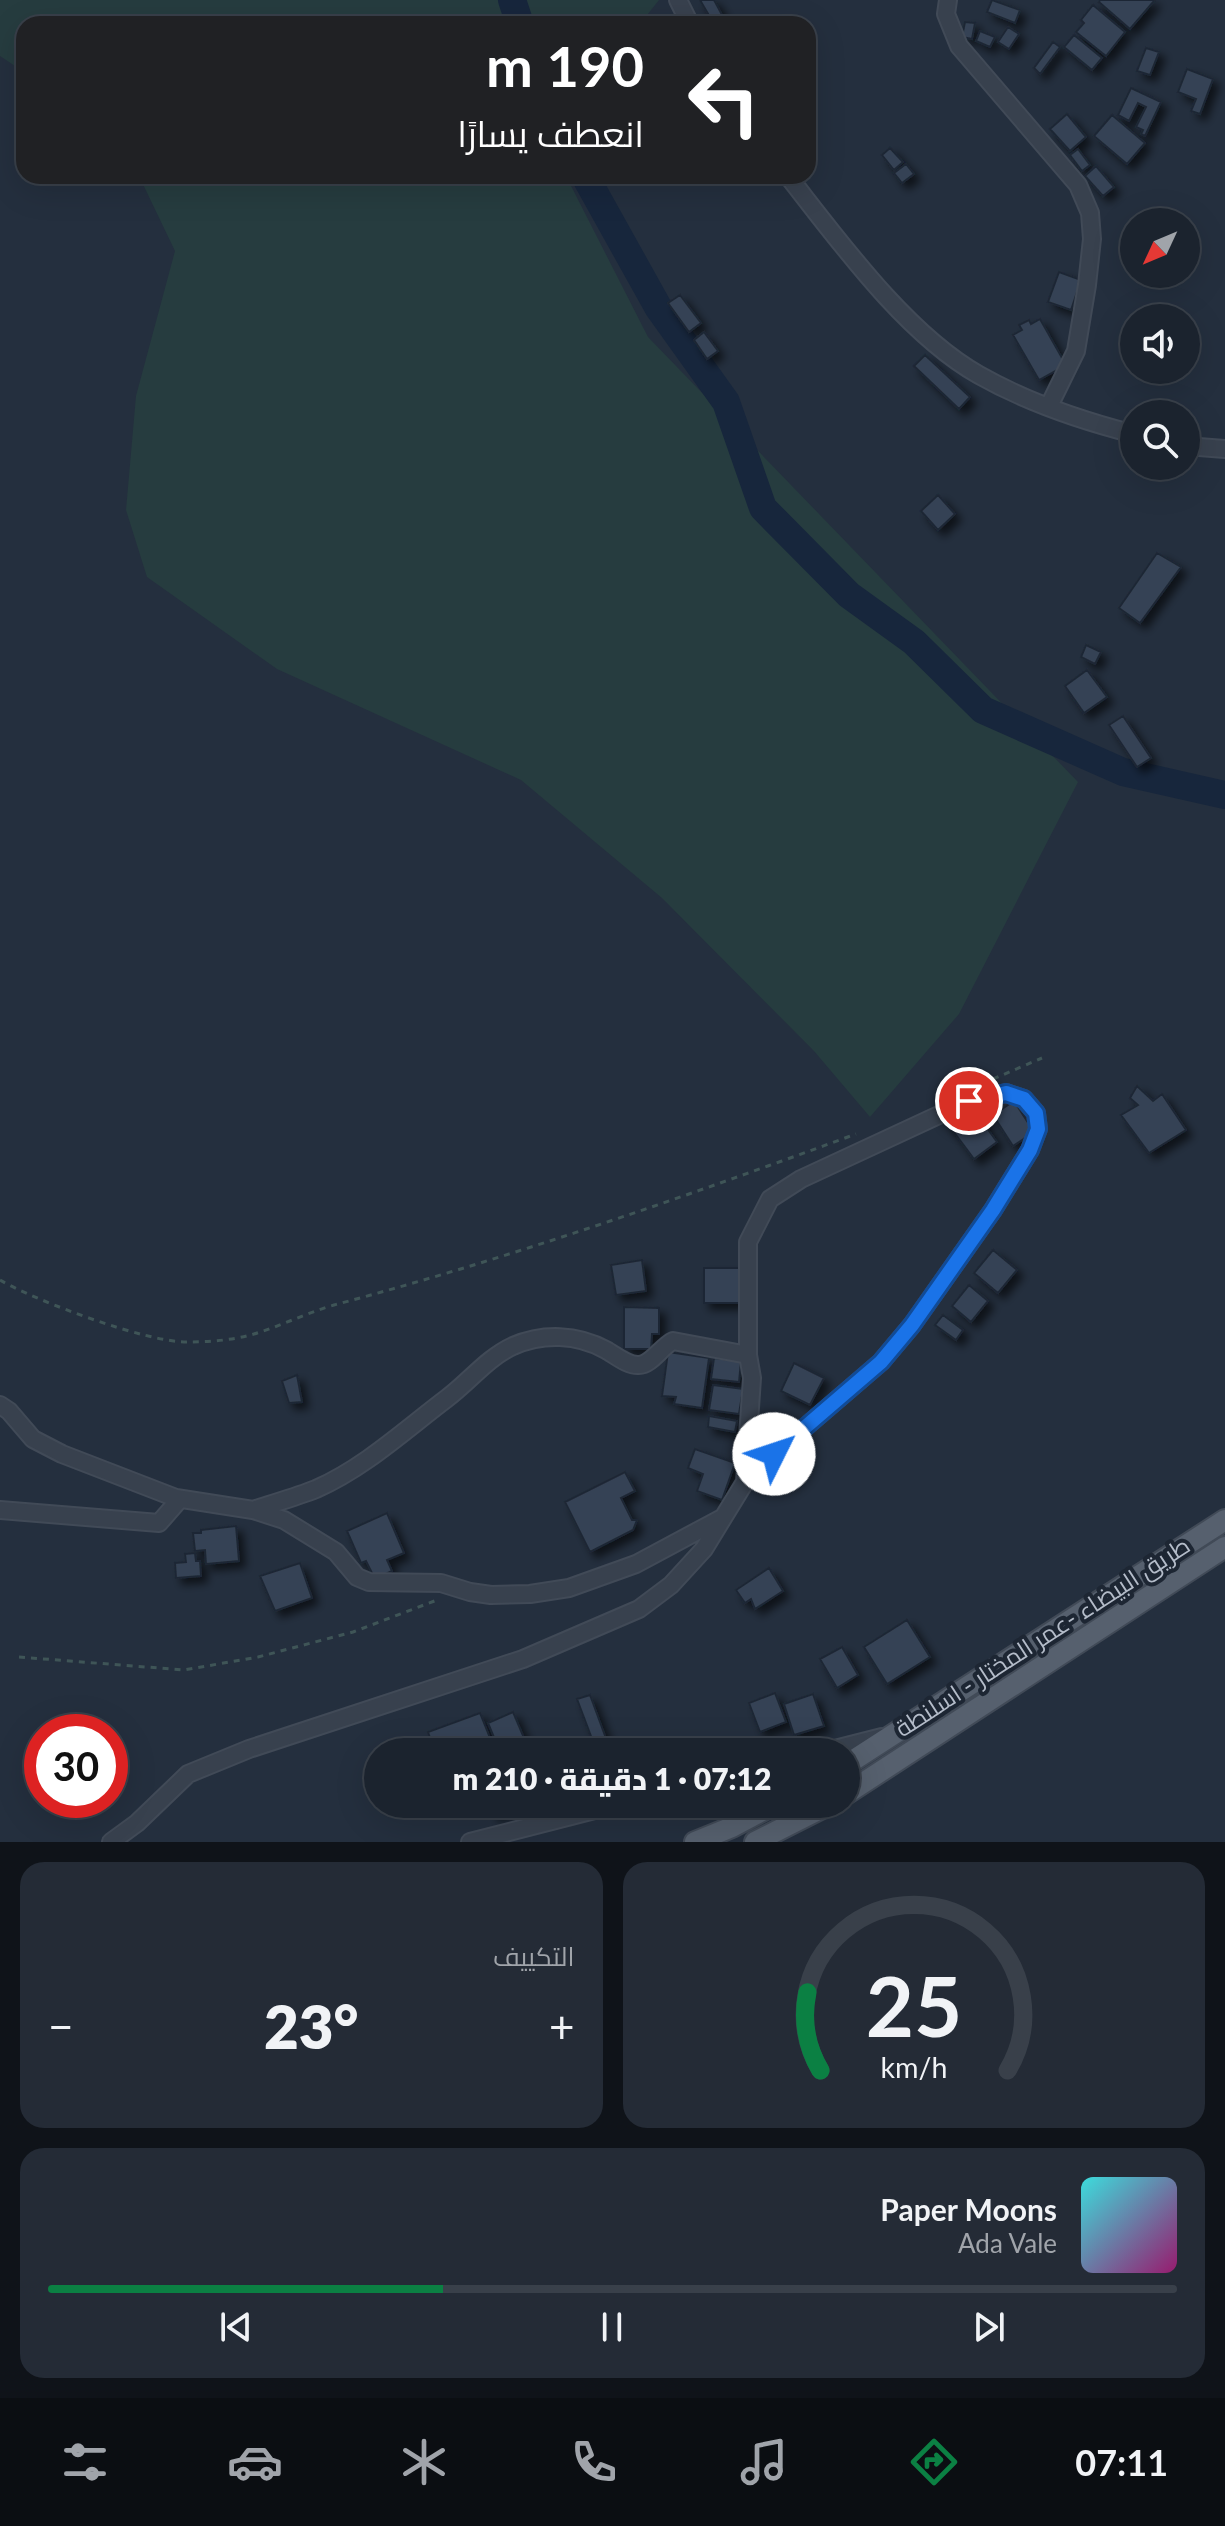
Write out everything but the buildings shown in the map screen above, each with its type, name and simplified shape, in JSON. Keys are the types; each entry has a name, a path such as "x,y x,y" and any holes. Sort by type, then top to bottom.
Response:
{"main road":[{"name":"طريق البيضاء -عمر المختار - اسلنطة","path":"860,1757 1225,1520"},
{"path":"1195,1541 1216,1553"},
{"name":"طريق البيضاء -عمر المختار - اسلنطة","path":"860,1785 1216,1553"},
{"path":"695,1842 749,1818"},
{"path":"763,1840 804,1818"}],"street":[{"path":"948,0 946,14 959,46 1078,185 1090,213 1092,239 1076,351 1049,406"},
{"path":"794,184 838,240 900,309 941,348 979,375 1087,422 1120,430"},
{"path":"1200,447 1225,449"},
{"path":"111,1842 137,1823 188,1774 249,1749 523,1659 639,1609 671,1585 704,1549 745,1482 881,1362 912,1325 993,1210 1030,1150 1038,1129 1036,1113 1024,1099 1006,1093 969,1101 801,1179 770,1199 748,1242 748,1355 752,1378 745,1482"},
{"path":"253,1510 315,1489 347,1472 458,1390 489,1361 511,1347 540,1337 570,1337 596,1344 629,1363 640,1365 673,1341 748,1355"},
{"path":"0,1405 33,1439 62,1454 180,1499 253,1510 284,1520 336,1552 357,1577 369,1582 441,1583 491,1595 530,1594 569,1588 636,1564 725,1517"},
{"path":"0,1510 159,1523 180,1499"},
{"path":"860,1743 899,1733"},
{"path":"470,1842 563,1818"}],"path":[{"path":"987,1081 1042,1058"},
{"path":"0,1280 97,1320 145,1335 184,1342 254,1334 305,1313 431,1279 558,1236 642,1212 863,1132"},
{"path":"19,1657 184,1670 258,1657 353,1632 434,1602 456,1586"}],"green space":[{"path":"0,0 659,0 646,16 16,16 16,67 0,56"},
{"path":"143,184 570,184 648,337 1078,782 959,1014 870,1117 814,1051 662,898 521,780 277,669 147,577 126,510 136,396 175,251"}],"waterway":[{"path":"512,0 517,16"},
{"path":"589,184 658,307 726,402 763,508 849,595 914,642 983,710 1123,772 1225,795"}],"route":[{"path":"774,1454 881,1362 912,1325 993,1210 1030,1150 1038,1129 1036,1113 1024,1099 1006,1093 969,1101"}]}
